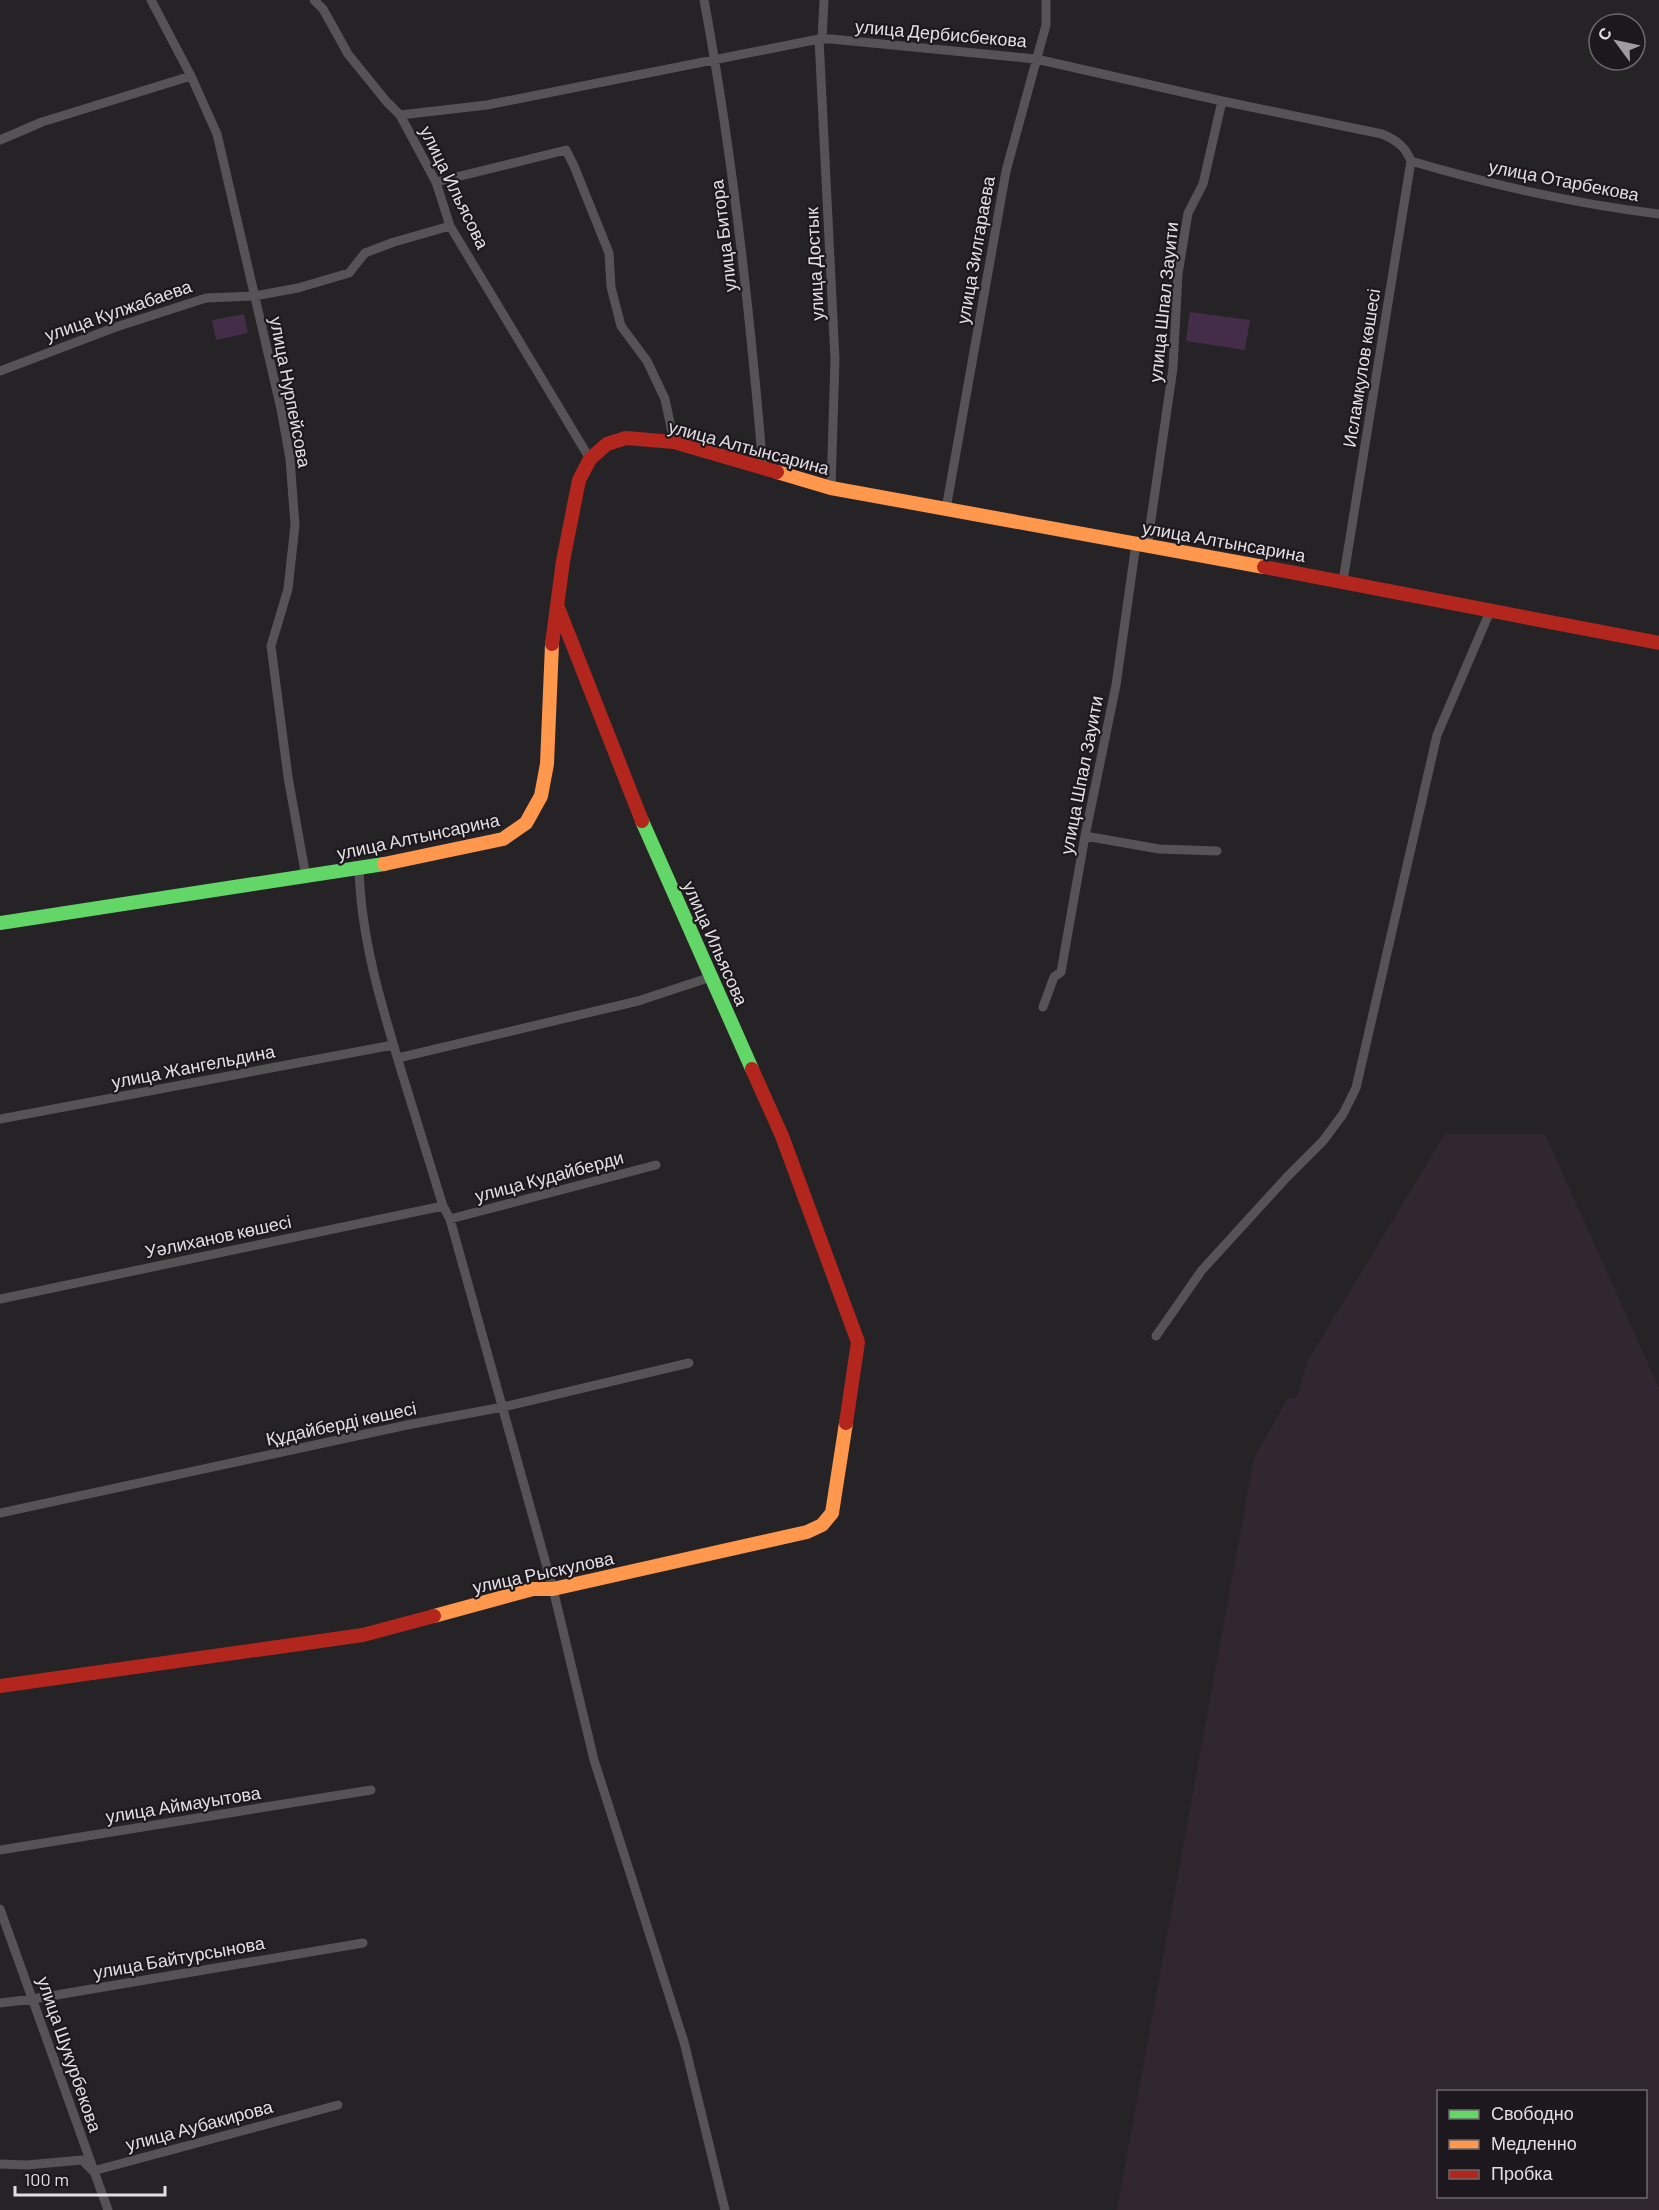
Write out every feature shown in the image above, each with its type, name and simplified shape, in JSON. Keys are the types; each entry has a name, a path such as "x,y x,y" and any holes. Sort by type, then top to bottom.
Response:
{"street":[{"name":"улица Нурпейсова","path":"151,0 218,134 281,409 290,459 295,525 288,590 272,646 286,766 306,877"},
{"name":"улица Ильясова","path":"314,0 323,9 348,54 400,115 436,182 450,226 590,459"},
{"name":"улица Битора","path":"704,0 730,155 755,368 763,469"},
{"name":"улица Достык","path":"824,0 821,39 835,359 831,488"},
{"name":"улица Зилгараева","path":"946,509 1006,171 1046,24 1046,0"},
{"name":"улица Дербисбекова","path":"400,115 487,105 821,39 1036,59 1382,134 1398,141 1408,152 1411,161"},
{"path":"0,140 42,122 191,76"},
{"name":"улица Шпал Зауити","path":"1043,1007 1054,977 1061,972 1142,545 1173,368 1178,274 1188,213 1203,184 1222,101"},
{"path":"436,182 566,150 609,253 611,286 621,326 647,361 665,399 674,442"},
{"name":"улица Отарбекова","path":"1411,161 1463,176 1621,209 1659,214"},
{"name":"Исламқулов көшесі","path":"1343,581 1411,161"},
{"name":"улица Кулжабаева","path":"0,371 106,331 206,298 254,296 298,288 349,273 365,253 450,226"},
{"name":"улица Алтынсарина","path":"0,923 359,869 503,839 525,823 541,796 548,764 551,653 563,561 579,480 590,459 607,444 626,438 674,442 831,488 1343,581 1659,643"},
{"name":"улица Ильясова","path":"557,604 628,790 782,1136 843,1297"},
{"path":"1156,1336 1202,1270 1323,1141 1343,1114 1356,1088 1437,735 1491,609"},
{"path":"1085,836 1159,849 1217,851"},
{"path":"359,869 360,908 370,958 393,1045 443,1206 450,1219 553,1589 594,1760 684,2042 725,2210"},
{"path":"398,1058 627,1004 711,977"},
{"name":"улица Жангельдина","path":"0,1119 393,1045"},
{"name":"улица Кудайберди","path":"450,1219 656,1164"},
{"name":"Уәлиханов көшесі","path":"0,1299 443,1206"},
{"name":"улица Рыскулова","path":"0,1686 363,1635 533,1589 553,1589 807,1532 822,1525 832,1513 858,1342 843,1297"},
{"name":"Құдайберді көшесі","path":"0,1513 503,1407 689,1363"},
{"name":"улица Аймауытова","path":"0,1850 371,1790"},
{"name":"улица Шукурбекова","path":"0,1909 108,2210"},
{"name":"улица Байтурсынова","path":"0,2002 33,1999 363,1943"},
{"name":"улица Аубакирова","path":"93,2171 338,2105"},
{"path":"0,2164 27,2165 82,2160 93,2171"}],"shaded area":[{"path":"1190,312 1250,320 1245,350 1186,341"},
{"path":"244,314 248,333 216,340 212,320"},
{"path":"1445,1134 1545,1134 1659,1388 1659,2210 1117,2210 1254,1458 1288,1398 1297,1398 1307,1362"}],"traffic: fast":[{"path":"642,821 752,1069"},
{"path":"0,923 384,864"}],"traffic: slow":[{"path":"777,472 831,488 1264,567"},
{"path":"384,864 503,839 526,823 541,796 547,764 552,644"},
{"path":"434,1616 533,1589 553,1589 807,1532 822,1525 832,1513 846,1423"}],"traffic: jam":[{"path":"552,644 563,561 579,480 590,459 607,444 626,438 674,442 777,472"},
{"path":"1264,567 1659,643"},
{"path":"557,605 642,821"},
{"path":"752,1069 782,1136 858,1342 846,1423"},
{"path":"0,1686 363,1635 434,1616"}]}
